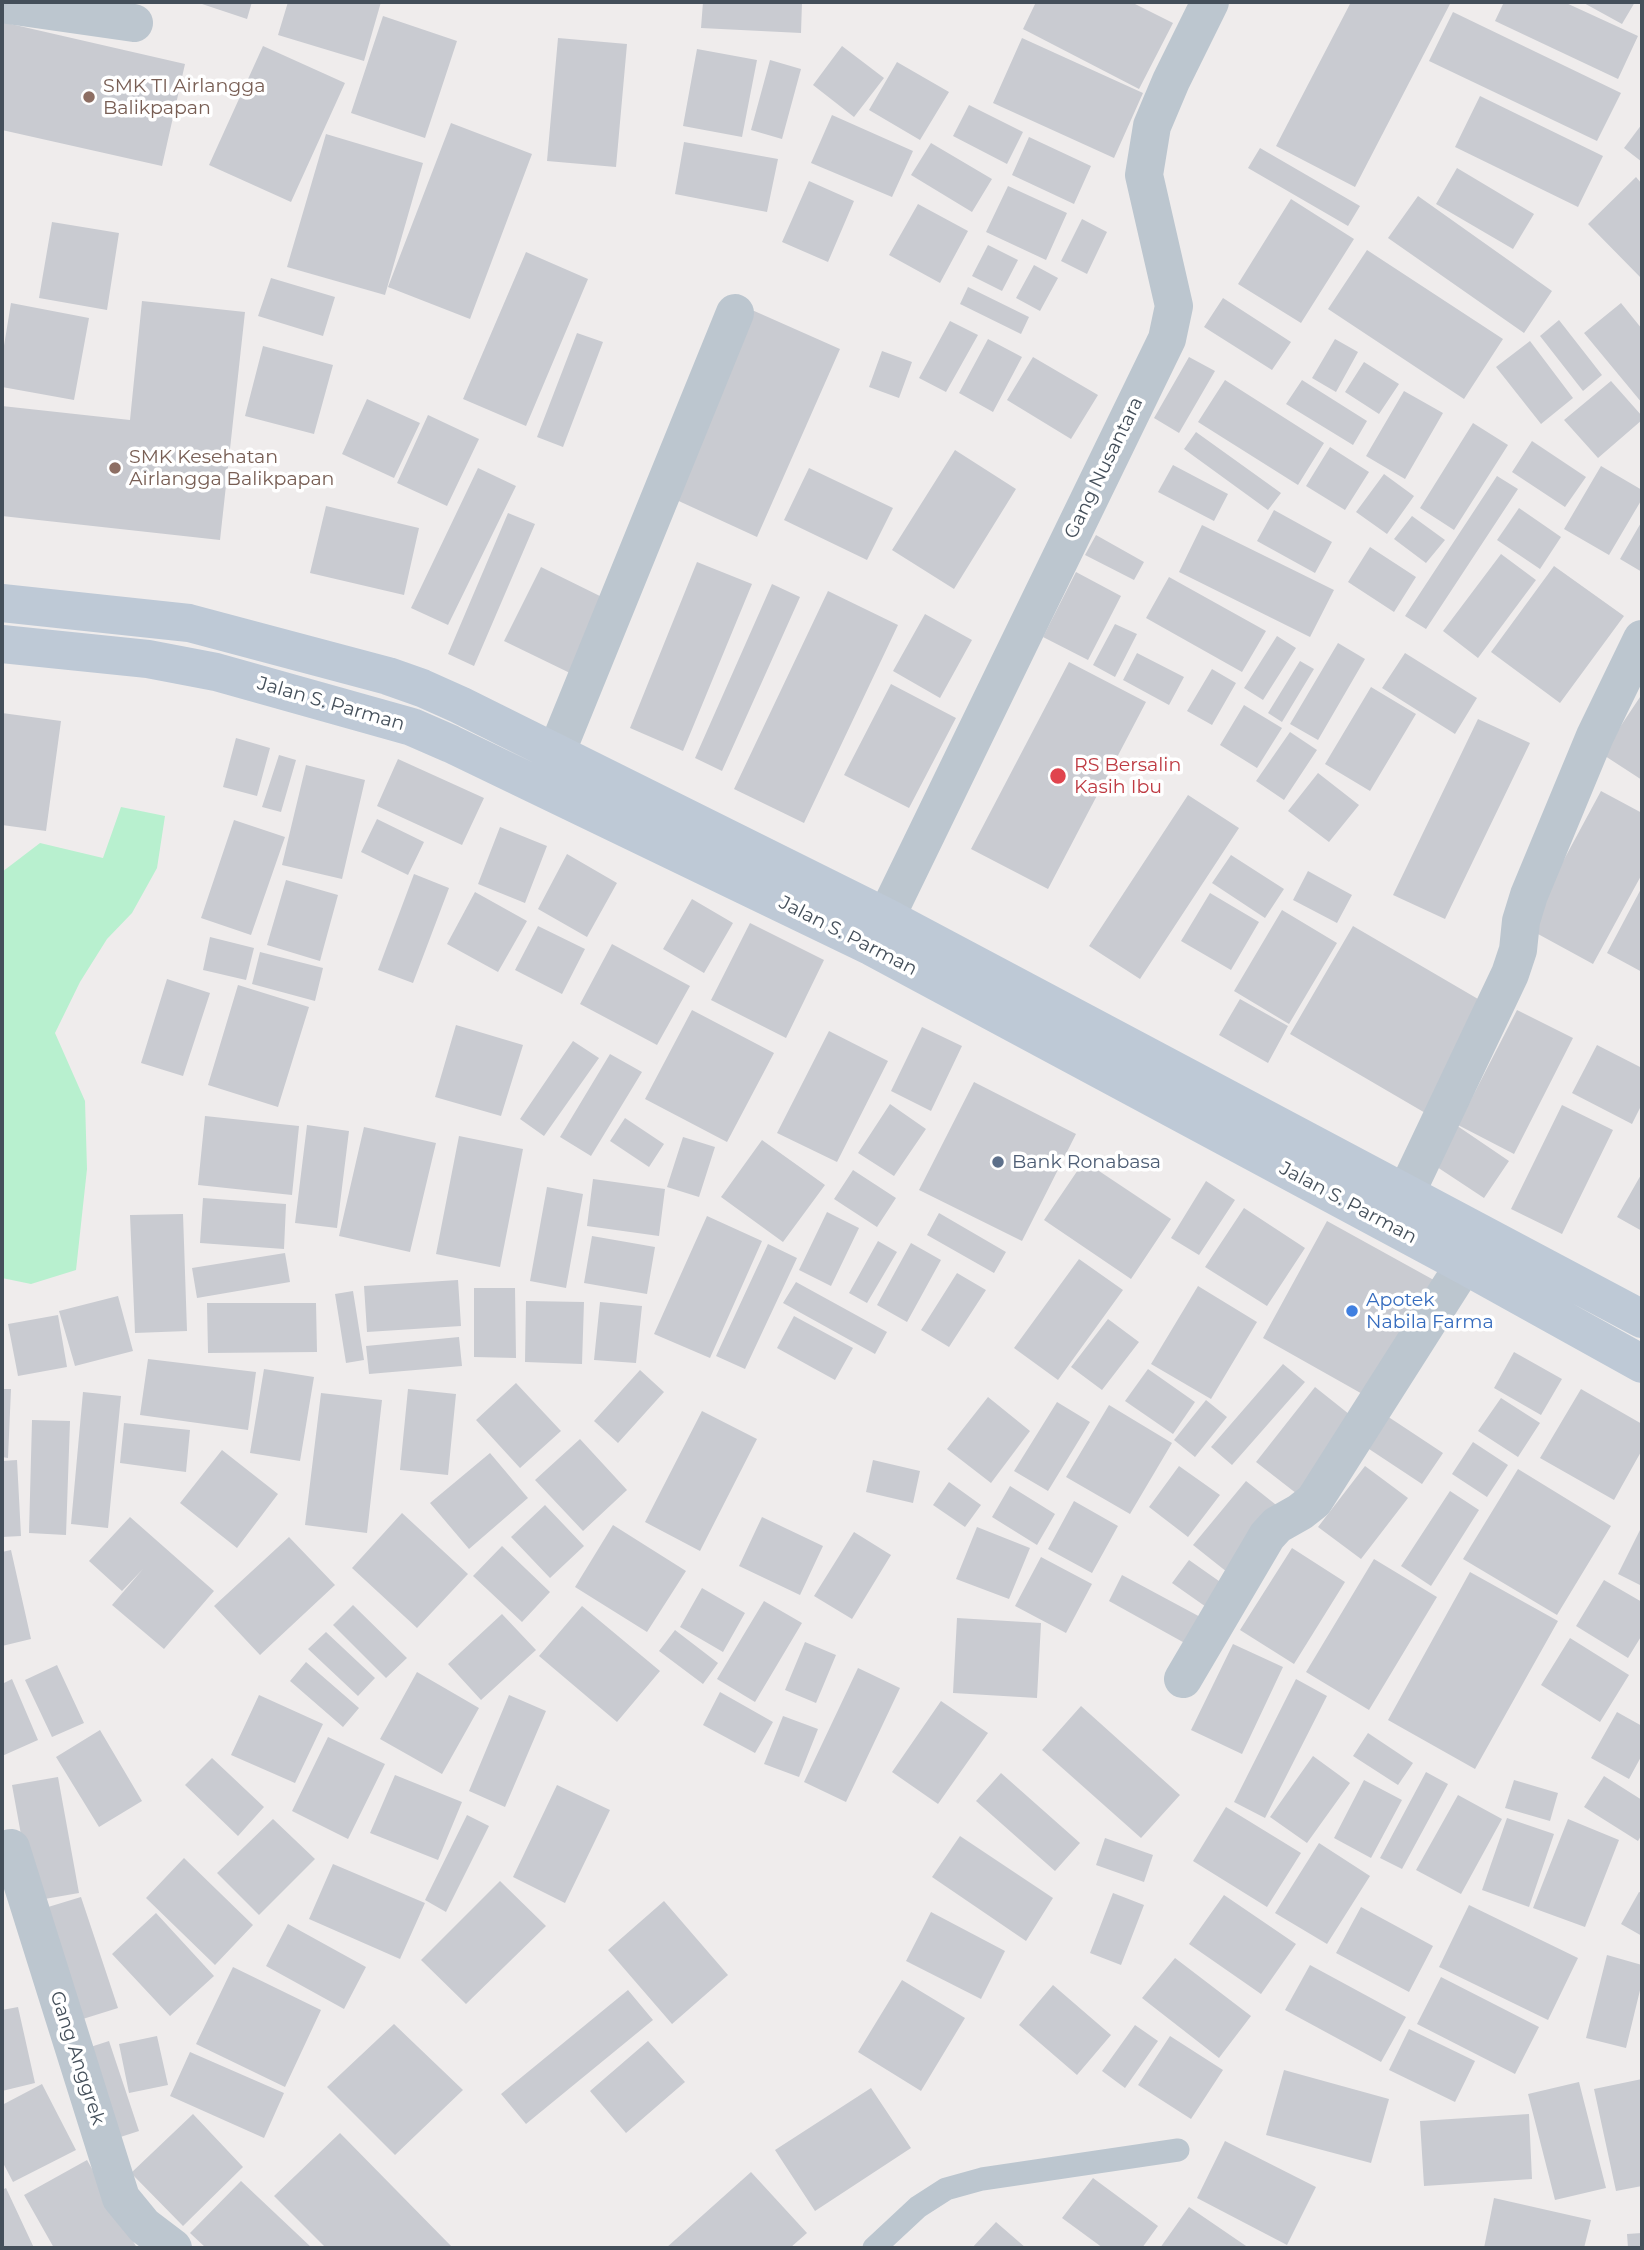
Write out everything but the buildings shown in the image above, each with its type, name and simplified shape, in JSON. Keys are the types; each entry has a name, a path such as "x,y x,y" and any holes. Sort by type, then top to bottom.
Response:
{"main road":[{"name":"Jalan S. Parman","path":"2,603 189,623 422,688 556,753 879,932 1642,1364"},
{"name":"Jalan S. Parman","path":"2,645 182,664 412,727 879,932 1406,1193 1642,1319"}],"street":[{"name":"Gang Nusantara","path":"879,932 1167,339 1174,306 1144,175 1152,127 1171,81 1210,2"},
{"path":"2,4 134,23"},
{"path":"556,753 735,313"},
{"path":"1406,1193 1510,974 1518,950 1521,921 1529,895 1595,736 1642,639"},
{"path":"1183,1679 1267,1536 1277,1525 1314,1501 1464,1265"},
{"name":"Gang Anggrek","path":"11,1848 121,2198 144,2226 173,2248"}],"lane":[{"path":"874,2248 918,2207 946,2189 982,2179 1178,2150"}],"green space":[{"path":"121,807 165,816 157,868 132,913 107,939 80,982 55,1033 85,1101 87,1169 76,1270 31,1284 2,1278 2,872 40,843 103,858"}],"place":[{"name":"SMK TI Airlangga Balikpapan","path":"89,97"},
{"name":"SMK Kesehatan Airlangga Balikpapan","path":"115,468"},
{"name":"RS Bersalin Kasih Ibu","path":"1058,776"},
{"name":"Bank Ronabasa","path":"998,1162"},
{"name":"Apotek Nabila Farma","path":"1352,1311"}]}
